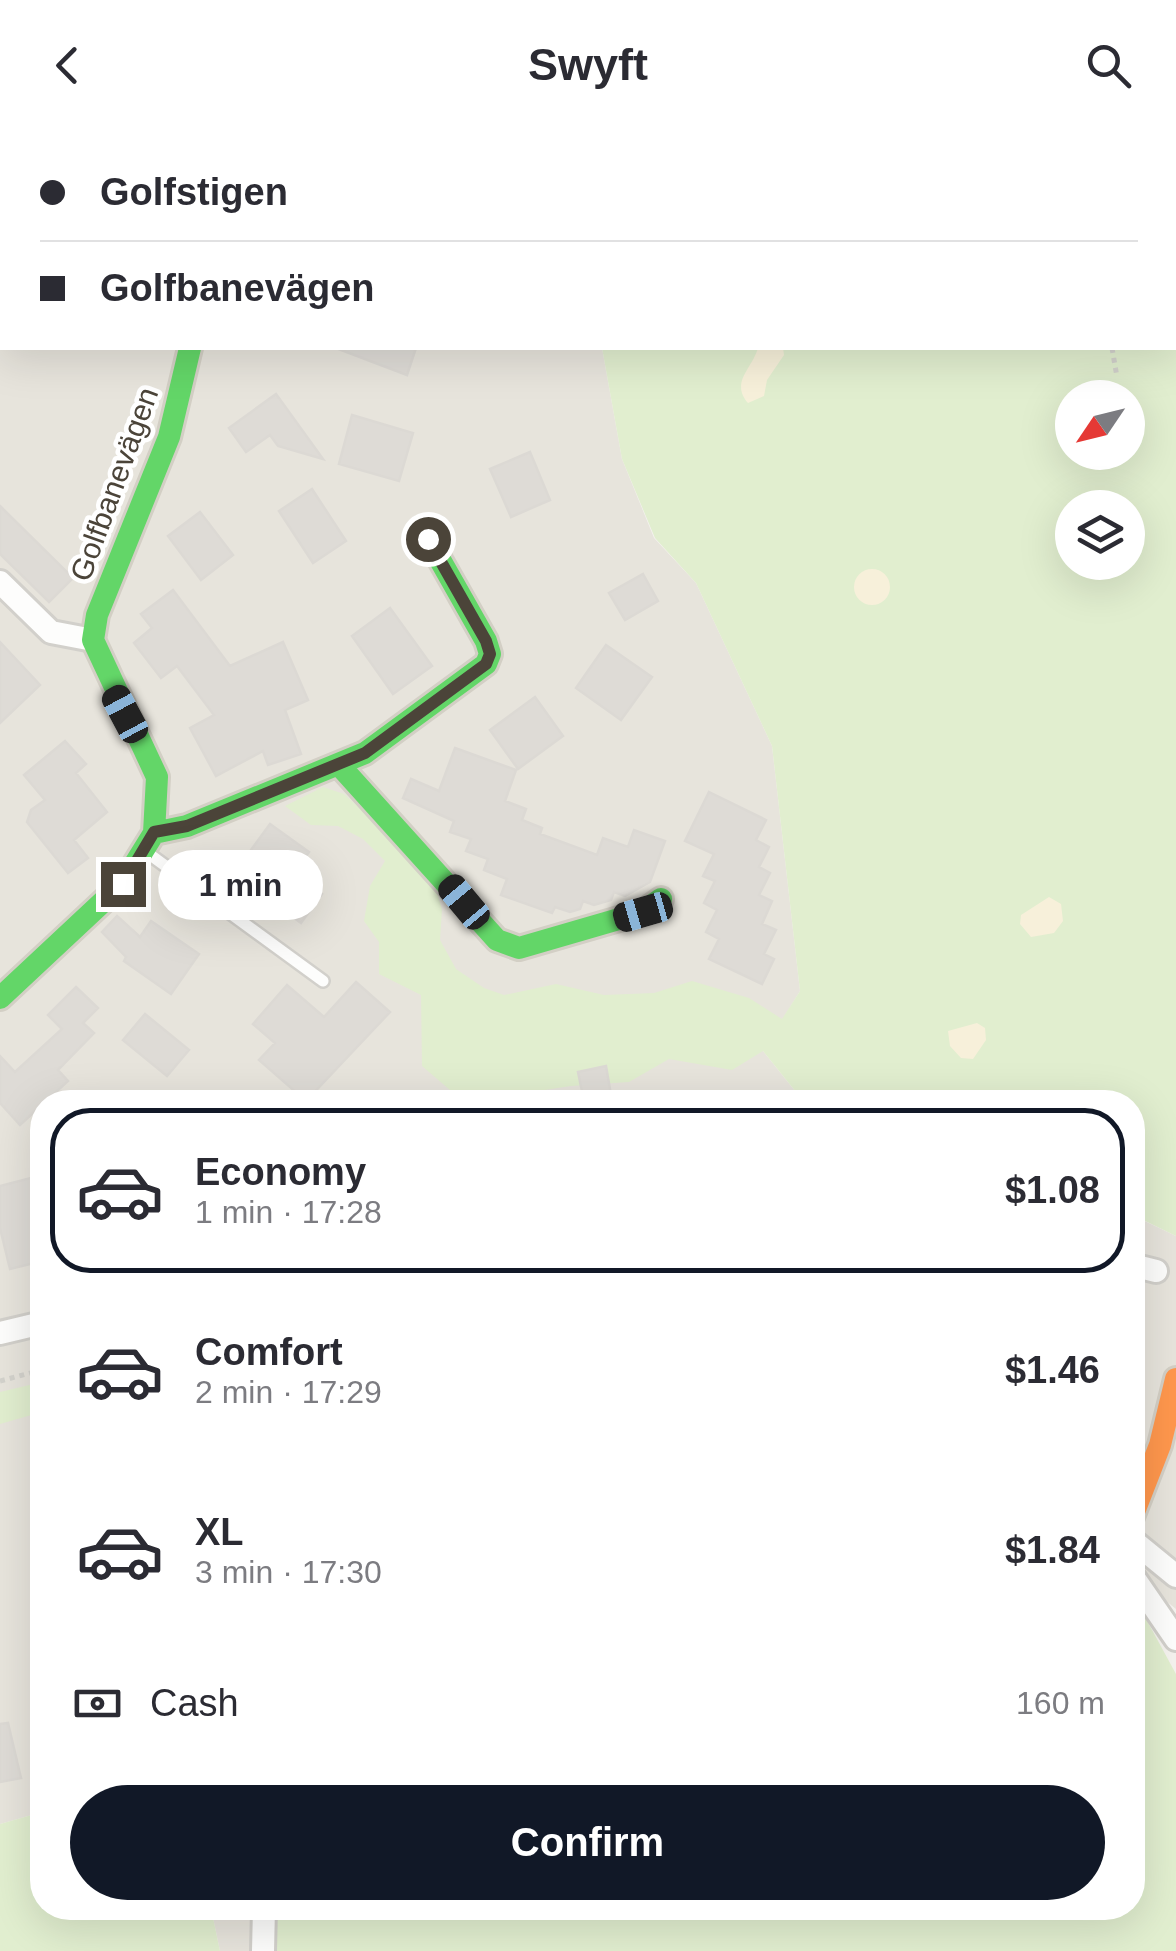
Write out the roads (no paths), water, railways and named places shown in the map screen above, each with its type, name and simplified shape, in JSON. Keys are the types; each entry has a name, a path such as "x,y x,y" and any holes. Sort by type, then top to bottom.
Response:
{"street":[{"name":"Golfbanevägen","path":"93,640 97,614 169,437 190,350"},
{"path":"150,842 247,798 340,766 405,726 479,670 490,654 422,528"},
{"path":"0,582 51,632 93,640 157,777 150,842 123,884 0,998"},
{"path":"340,766 497,940 519,948 643,912 661,899"},
{"path":"0,1333 30,1327"},
{"path":"1145,1483 1160,1445 1176,1379"},
{"path":"1145,1551 1176,1576"},
{"path":"1145,1593 1176,1639"},
{"path":"263,1951 264,1920"}],"lane":[{"path":"150,842 324,981"}]}
